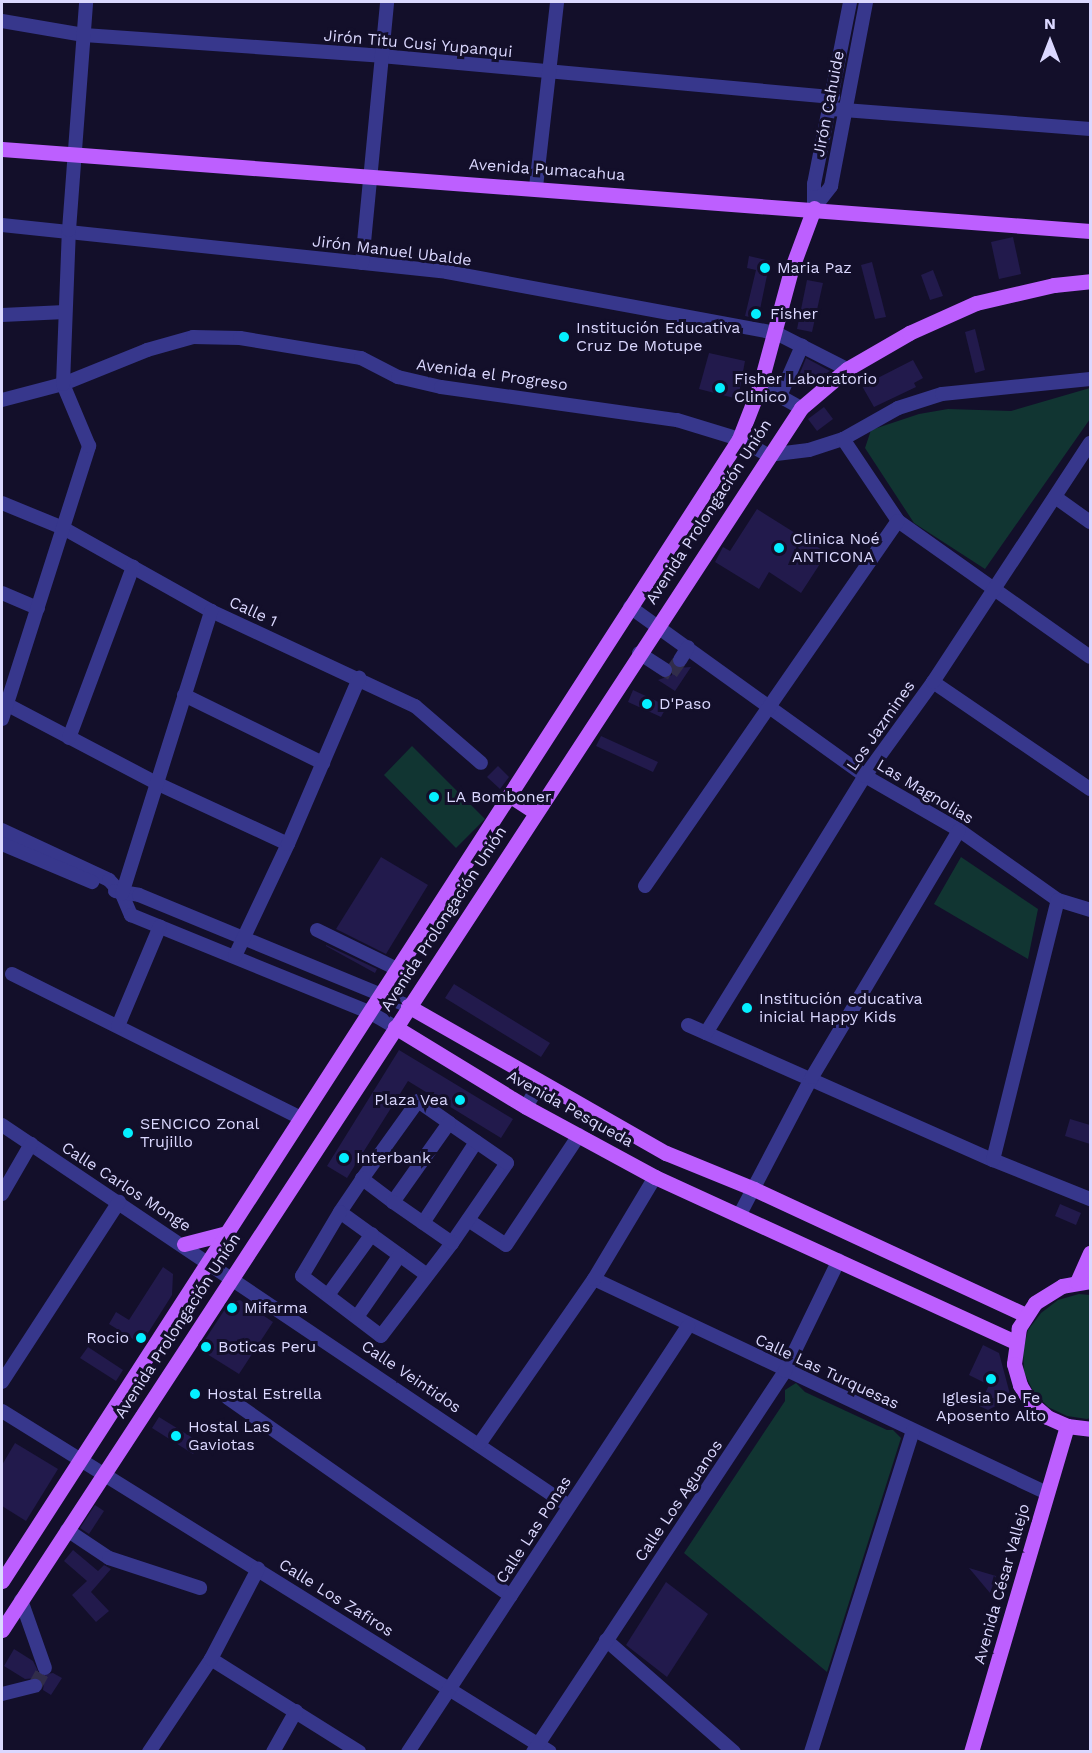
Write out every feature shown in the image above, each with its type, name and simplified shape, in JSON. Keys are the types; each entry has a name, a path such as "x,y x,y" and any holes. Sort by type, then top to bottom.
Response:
{"main road":[{"name":"Avenida Pumacahua","path":"2,149 536,187 1090,231"},
{"name":"Jirón Cahuide","path":"739,439 760,385 776,333 791,270 814,208"},
{"name":"Avenida Prolongación Unión","path":"2,1630 768,454 801,408 847,369 909,333 976,303 1090,281"},
{"name":"Avenida Prolongación Unión","path":"2,1581 739,439"},
{"path":"509,795 535,812"},
{"name":"Avenida Pesqueda","path":"408,1006 666,1153 754,1189 1025,1315"},
{"name":"Avenida Pesqueda","path":"394,1028 526,1107 655,1177 1015,1342"},
{"path":"184,1244 226,1233"},
{"path":"1090,1253 1084,1282 1048,1293 1025,1315 1015,1342 1020,1385 1031,1403 1067,1426 1090,1429"},
{"name":"Avenida César Vallejo","path":"971,1752 1067,1426"}],"street":[{"path":"2,719 4,703 38,608 89,446 63,384 69,230 86,2"},
{"path":"362,263 387,2"},
{"path":"536,187 557,2"},
{"name":"Jirón Cahuide","path":"814,208 814,184 832,103 850,2"},
{"name":"Jirón Cahuide","path":"814,208 831,186 866,2"},
{"name":"Jirón Titu Cusi Yupanqui","path":"2,21 84,35 381,56 832,103 847,109 1090,129"},
{"name":"Jirón Manuel Ubalde","path":"2,225 69,230 447,272 776,333 847,369"},
{"path":"2,315 65,312"},
{"name":"Avenida el Progreso","path":"2,400 63,384 147,350 193,337 240,338 361,358 398,378 441,387 617,409 677,420 739,439 768,454"},
{"path":"780,396 802,346"},
{"path":"768,454 809,450 843,439 897,408 942,394 1090,379"},
{"path":"760,385 801,408"},
{"path":"843,439 898,521 993,591 1090,657"},
{"name":"Los Jazmines","path":"706,1033 865,776 933,682 1090,443"},
{"path":"1055,497 1090,522"},
{"name":"Calle 1","path":"2,503 63,528 211,611 415,706 482,763"},
{"path":"645,886 898,521"},
{"path":"69,738 133,567"},
{"path":"2,593 38,608"},
{"name":"Las Magnolias","path":"630,607 865,776 959,830 1058,900 1090,910"},
{"path":"122,894 211,611"},
{"path":"680,660 688,647"},
{"path":"639,653 665,670"},
{"path":"235,956 288,844 359,678"},
{"path":"933,682 1090,789"},
{"path":"184,695 323,763"},
{"path":"4,703 156,783 288,844"},
{"path":"2,830 110,880 122,894"},
{"path":"740,1214 812,1077 959,830"},
{"name":"Avenida Pesqueda","path":"2,844 122,894 139,895 382,992 408,1006"},
{"name":"Avenida Pesqueda","path":"122,894 131,915 369,1012 394,1028"},
{"path":"993,1160 1058,900"},
{"path":"118,1026 160,926"},
{"path":"317,930 397,969"},
{"path":"12,974 301,1118"},
{"path":"688,1025 812,1077 993,1160 1090,1199"},
{"path":"526,1107 540,1083"},
{"path":"418,1101 477,1142 507,1163 452,1243 381,1336 302,1276 340,1212 418,1101"},
{"path":"393,1202 449,1123"},
{"name":"Calle Carlos Monge","path":"2,1125 232,1277"},
{"path":"468,1220 506,1245 579,1136"},
{"path":"423,1223 477,1142"},
{"path":"2,1194 31,1144"},
{"path":"480,1443 594,1279 655,1177"},
{"path":"362,1179 452,1243"},
{"path":"2,1382 119,1202"},
{"path":"340,1212 427,1275"},
{"path":"328,1295 372,1234"},
{"path":"357,1317 400,1255"},
{"name":"Calle Los Aguanos","path":"536,1747 785,1371 839,1260"},
{"name":"Calle Veintidos","path":"232,1277 480,1443 569,1506"},
{"name":"Calle Las Turquesas","path":"594,1279 688,1326 1047,1493"},
{"name":"Calle Las Ponas","path":"408,1752 688,1326"},
{"path":"228,1398 511,1596"},
{"name":"Calle Los Zafiros","path":"2,1411 79,1461 104,1474 450,1688 536,1747 550,1752"},
{"path":"811,1752 913,1431"},
{"path":"67,1530 110,1558 200,1588"},
{"path":"149,1752 211,1659 258,1569"},
{"path":"21,1600 45,1668"},
{"path":"606,1640 734,1752"},
{"path":"211,1659 359,1752"},
{"path":"2,1694 35,1686"},
{"path":"273,1752 296,1711"}],"green space":[{"path":"1090,388 1090,419 985,569 914,523 865,448 871,430 919,414 948,409 1011,411"},
{"name":"LA Bomboner","path":"412,746 485,819 456,848 384,775"},
{"path":"961,857 1038,909 1028,959 934,904"},
{"path":"1079,1294 1090,1295 1090,1418 1087,1419 1067,1416 1048,1407 1033,1391 1024,1372 1023,1351 1028,1330 1041,1313 1058,1300"},
{"path":"796,1383 805,1392 887,1430 893,1430 901,1438 827,1672 684,1553 785,1401 785,1390"}],"building":[{"path":"1013,237 1021,274 999,279 991,242"},
{"path":"749,256 770,261 758,319 745,316 756,270 747,268"},
{"path":"872,262 886,317 875,319 861,265"},
{"path":"933,270 943,296 930,300 921,275"},
{"path":"807,280 823,283 812,332 797,329"},
{"path":"975,329 985,370 975,373 965,332"},
{"path":"709,353 745,361 738,399 699,389"},
{"path":"806,358 830,371 813,382 798,378"},
{"path":"913,360 923,378 914,383 916,387 874,407 862,386"},
{"path":"824,407 833,419 817,431 808,419"},
{"name":"Clinica Noé ANTICONA","path":"757,509 827,553 801,593 769,572 759,589 715,562 723,547 730,551"},
{"path":"671,661 676,668 691,667 675,691 658,680 672,675"},
{"name":"D'Paso","path":"633,690 667,706 661,717 628,702"},
{"path":"601,736 658,762 653,772 596,746"},
{"path":"498,766 509,777 500,789 487,777"},
{"path":"381,857 428,885 386,954 336,929"},
{"path":"326,946 377,969 375,973"},
{"path":"454,984 550,1043 541,1057 445,998"},
{"name":"Plaza Vea","path":"399,1050 513,1119 501,1138 408,1081 347,1178 327,1166"},
{"path":"1070,1119 1090,1125 1090,1144 1065,1136"},
{"path":"1060,1204 1081,1213 1076,1225 1055,1216"},
{"path":"163,1267 173,1274 172,1295 141,1344 109,1324 116,1312 129,1320"},
{"path":"240,1300 273,1322 239,1374 199,1349 229,1303"},
{"name":"Iglesia De Fe Aposento Alto","path":"983,1345 999,1353 1011,1398 988,1410 979,1406 989,1385 969,1375"},
{"path":"88,1347 123,1370 116,1381 80,1358"},
{"name":"Hostal Las Gaviotas","path":"159,1417 201,1443 193,1454 152,1428"},
{"path":"15,1443 58,1469 26,1521 2,1506 2,1465"},
{"path":"95,1505 104,1511 89,1534 80,1528"},
{"path":"73,1550 98,1571 104,1565 111,1569 91,1592 109,1611 96,1622 72,1595 87,1581 64,1561"},
{"path":"969,1568 996,1576 990,1593"},
{"path":"666,1582 708,1614 667,1677 626,1645"},
{"path":"14,1649 33,1661 40,1675 53,1673 62,1678 51,1695 43,1690 44,1683 38,1678 25,1679 4,1666"}],"tunnel":[{"path":"665,670 671,673 680,660"},
{"path":"35,1686 45,1668"}],"place":[{"name":"Maria Paz","path":"765,268"},
{"name":"Fisher","path":"756,314"},
{"name":"Institución Educativa Cruz De Motupe","path":"564,337"},
{"name":"Fisher Laboratorio Clinico","path":"720,388"},
{"name":"Clinica Noé ANTICONA","path":"779,548"},
{"name":"D'Paso","path":"647,704"},
{"name":"LA Bomboner","path":"434,797"},
{"name":"Institución educativa inicial Happy Kids","path":"747,1008"},
{"name":"Plaza Vea","path":"460,1100"},
{"name":"SENCICO Zonal Trujillo","path":"128,1133"},
{"name":"Interbank","path":"344,1158"},
{"name":"Mifarma","path":"232,1308"},
{"name":"Rocio","path":"141,1338"},
{"name":"Boticas Peru","path":"206,1347"},
{"name":"Iglesia De Fe Aposento Alto","path":"991,1379"},
{"name":"Hostal Estrella","path":"195,1394"},
{"name":"Hostal Las Gaviotas","path":"176,1436"}]}
